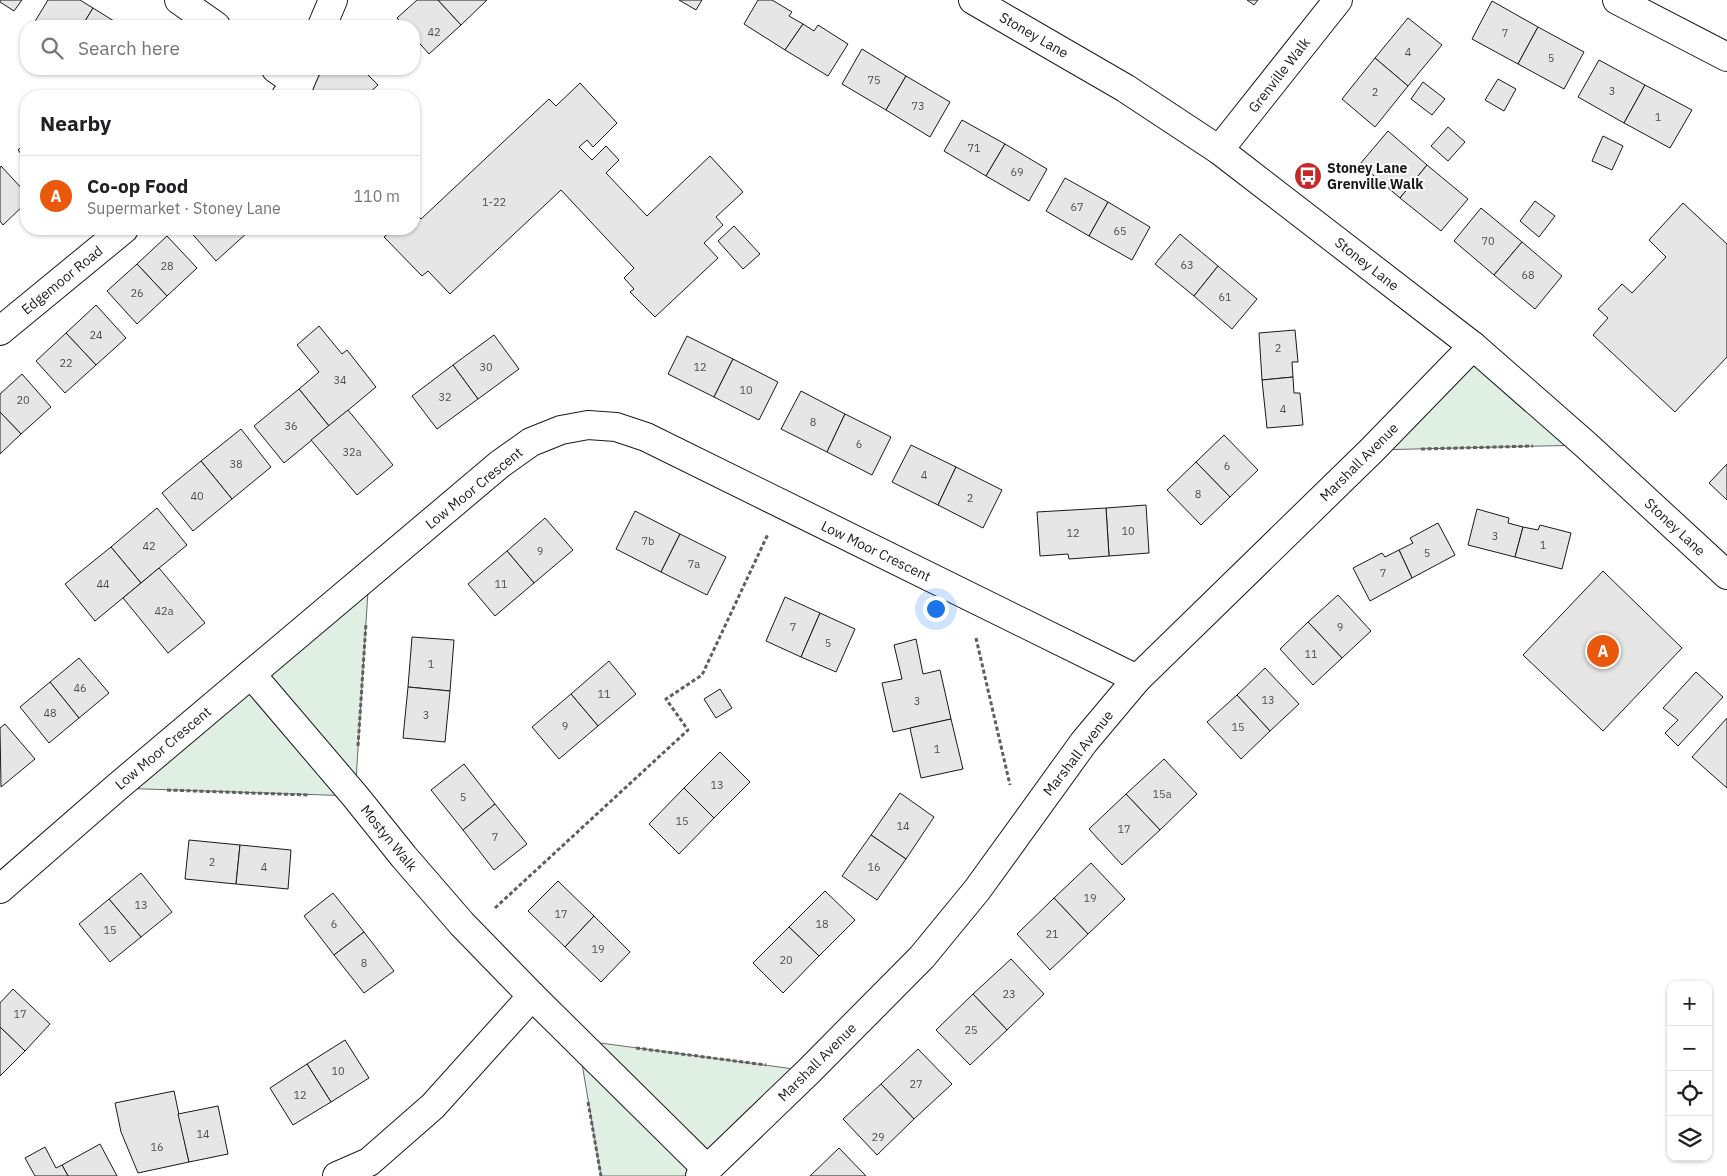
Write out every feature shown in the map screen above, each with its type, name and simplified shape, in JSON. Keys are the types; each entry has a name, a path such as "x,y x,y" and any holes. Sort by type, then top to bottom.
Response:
{"street":[{"path":"179,0 207,20"},
{"path":"325,20 333,0"},
{"name":"Stoney Lane","path":"973,0 1125,88 1219,150 1473,346 1586,445 1727,575"},
{"name":"Grenville Walk","path":"1219,150 1338,0"},
{"path":"1617,0 1727,57"},
{"path":"285,75 297,83"},
{"name":"Edgemoor Road","path":"0,331 117,235"},
{"name":"Marshall Avenue","path":"703,1173 809,1071 922,957 977,890 1084,742 1137,679 1372,450 1473,346"},
{"name":"Low Moor Crescent","path":"0,889 500,464 531,442 561,430 588,425 616,427 646,437 1137,679"},
{"name":"Mostyn Walk","path":"251,674 466,928 703,1173"},
{"path":"337,1176 369,1162 433,1106 532,996"}],"path":[{"path":"1372,450 1586,445"},
{"path":"466,928 490,912 688,730 666,699 702,676 782,504"},
{"path":"966,595 1020,829"}],"green space":[{"path":"1473,346 1586,445 1372,450"},
{"path":"369,575 355,796 116,788"},
{"path":"578,1040 809,1071 700,1176 601,1176"}],"building":[{"path":"0,0 22,0 14,11 0,2"},
{"path":"48,0 80,0 93,8 86,20 36,20"},
{"path":"417,0 438,0 461,25 429,54 420,44 420,20 399,20 397,18"},
{"path":"438,0 487,0 461,25"},
{"path":"679,0 702,0 696,10"},
{"path":"758,0 772,0 792,12 789,16 803,24 785,50 744,24"},
{"path":"1247,0 1258,0 1254,5"},
{"path":"1492,1 1538,27 1518,64 1472,39"},
{"path":"93,8 112,20 86,20"},
{"path":"1408,18 1442,45 1408,86 1375,58"},
{"path":"803,24 814,31 818,25 848,44 828,76 785,50"},
{"path":"1538,27 1584,52 1564,89 1518,64"},
{"path":"862,49 906,76 886,110 842,84"},
{"path":"1375,58 1408,86 1375,127 1342,99"},
{"path":"1599,60 1645,85 1624,123 1578,97"},
{"path":"320,75 368,75 378,85 373,90 303,90"},
{"path":"906,76 950,102 930,137 886,110"},
{"path":"1498,79 1516,89 1504,111 1485,100"},
{"path":"1423,82 1445,99 1432,115 1411,99"},
{"path":"580,83 617,123 593,147 587,140 579,147 592,160 606,146 619,160 606,173 647,216 710,156 743,192 716,217 723,225 704,243 718,258 655,317 630,292 634,289 624,278 634,268 561,190 450,294 428,271 422,276 384,237 386,235 420,235 420,218 549,99 556,106"},
{"path":"1645,85 1692,110 1670,148 1624,123"},
{"path":"962,120 1005,144 986,176 944,151"},
{"path":"1448,127 1465,142 1448,161 1431,146"},
{"path":"1388,131 1427,165 1400,198 1360,164"},
{"path":"1603,136 1623,146 1612,170 1592,161"},
{"path":"1005,144 1047,169 1029,201 986,176"},
{"path":"1427,165 1468,199 1441,231 1400,198"},
{"path":"1,166 20,187 20,209 3,225 0,221"},
{"path":"1065,178 1108,202 1089,236 1046,211"},
{"path":"1535,201 1555,216 1539,237 1520,221"},
{"path":"1108,202 1150,227 1132,260 1089,236"},
{"path":"1683,203 1727,244 1727,357 1675,412 1593,335 1608,318 1598,309 1622,284 1632,293 1666,257 1649,240"},
{"path":"1481,208 1522,242 1494,275 1454,241"},
{"path":"734,226 760,254 743,269 718,241"},
{"path":"1180,234 1218,266 1194,296 1155,264"},
{"path":"193,235 245,235 216,261"},
{"path":"167,236 197,268 167,296 137,264"},
{"path":"1522,242 1562,276 1535,309 1494,275"},
{"path":"137,264 167,296 137,324 107,291"},
{"path":"1218,266 1257,299 1232,329 1194,296"},
{"path":"96,305 126,338 96,365 66,333"},
{"path":"319,326 342,354 347,350 376,387 329,426 299,389 319,372 297,345"},
{"path":"1295,330 1298,362 1292,362 1293,377 1262,380 1259,333"},
{"path":"66,333 96,365 65,393 36,361"},
{"path":"494,335 519,369 478,399 453,365"},
{"path":"687,336 733,359 714,397 668,374"},
{"path":"733,359 778,382 759,420 714,397"},
{"path":"453,365 478,399 437,429 412,396"},
{"path":"22,374 51,407 21,434 0,412 0,394"},
{"path":"1293,377 1294,393 1300,393 1303,425 1267,428 1262,380"},
{"path":"299,389 329,426 284,463 254,426"},
{"path":"801,391 845,414 827,452 781,429"},
{"path":"348,410 393,465 357,495 311,440"},
{"path":"0,412 21,434 0,454"},
{"path":"845,414 891,437 872,475 827,452"},
{"path":"241,429 271,467 232,499 201,461"},
{"path":"1224,435 1258,470 1230,497 1196,462"},
{"path":"911,445 956,467 938,505 892,482"},
{"path":"201,461 232,499 193,531 162,493"},
{"path":"1196,462 1230,497 1201,525 1167,490"},
{"path":"1727,464 1727,500 1709,483"},
{"path":"956,467 1002,490 983,528 938,505"},
{"path":"1146,505 1149,553 1109,556 1106,508"},
{"path":"157,508 187,545 141,583 111,547"},
{"path":"1106,508 1109,556 1069,559 1068,554 1040,556 1037,512"},
{"path":"1477,509 1509,518 1508,523 1523,527 1515,557 1468,545"},
{"path":"635,511 680,534 661,572 616,549"},
{"path":"545,518 573,550 534,583 507,551"},
{"path":"1438,523 1455,555 1412,578 1399,550 1413,543 1410,538"},
{"path":"1540,525 1571,533 1562,569 1515,557 1523,527 1538,530"},
{"path":"680,534 726,557 707,595 661,572"},
{"path":"111,547 141,583 95,621 65,584"},
{"path":"1399,550 1412,578 1370,601 1353,568 1382,553 1385,557"},
{"path":"507,551 534,583 495,616 468,584"},
{"path":"159,568 205,623 168,653 123,598"},
{"path":"1603,571 1682,648 1603,731 1523,655"},
{"path":"1338,595 1371,631 1342,658 1308,622"},
{"path":"785,597 820,613 801,657 766,641"},
{"path":"820,613 855,629 836,672 801,657"},
{"path":"1308,622 1342,658 1313,685 1280,649"},
{"path":"412,637 454,640 450,691 408,687"},
{"path":"916,639 923,674 940,670 951,719 893,732 882,683 902,679 894,645"},
{"path":"79,658 109,693 79,718 50,682"},
{"path":"609,661 636,694 598,726 571,694"},
{"path":"1265,668 1299,704 1270,731 1237,695"},
{"path":"1696,672 1723,697 1678,746 1665,733 1678,720 1663,708"},
{"path":"50,682 79,718 49,743 20,707"},
{"path":"408,687 450,691 445,742 403,738"},
{"path":"720,689 732,708 716,718 704,699"},
{"path":"571,694 598,726 559,759 532,727"},
{"path":"1237,695 1270,731 1241,759 1207,722"},
{"path":"1727,718 1727,788 1692,757"},
{"path":"951,719 963,769 921,778 910,728"},
{"path":"5,724 35,759 1,787 0,728"},
{"path":"720,752 750,782 714,818 684,788"},
{"path":"1164,759 1197,794 1160,830 1126,794"},
{"path":"464,764 495,804 463,830 431,790"},
{"path":"684,788 714,818 679,854 649,824"},
{"path":"900,793 934,817 906,859 871,835"},
{"path":"1126,794 1160,830 1122,865 1089,829"},
{"path":"495,804 527,844 494,870 463,830"},
{"path":"871,835 906,859 877,900 842,876"},
{"path":"189,840 240,845 236,884 185,879"},
{"path":"240,845 291,850 288,889 236,884"},
{"path":"1091,863 1125,899 1088,934 1054,898"},
{"path":"141,873 172,912 141,937 109,899"},
{"path":"558,881 594,916 565,947 528,911"},
{"path":"825,891 855,920 819,956 789,927"},
{"path":"333,893 364,932 334,955 304,916"},
{"path":"1054,898 1088,934 1050,970 1017,934"},
{"path":"109,899 141,937 110,962 79,924"},
{"path":"594,916 630,952 601,982 565,947"},
{"path":"789,927 819,956 783,993 753,963"},
{"path":"364,932 394,971 364,993 334,955"},
{"path":"1011,959 1044,994 1007,1030 973,994"},
{"path":"13,989 50,1024 25,1051 0,1027 0,1003"},
{"path":"973,994 1007,1030 970,1065 936,1030"},
{"path":"0,1027 25,1051 0,1076"},
{"path":"345,1040 369,1078 331,1102 307,1064"},
{"path":"918,1049 952,1084 914,1119 881,1084"},
{"path":"307,1064 331,1102 293,1125 270,1088"},
{"path":"881,1084 914,1119 877,1155 843,1119"},
{"path":"174,1091 189,1162 138,1173 121,1132 115,1103"},
{"path":"218,1106 228,1154 189,1162 178,1114"},
{"path":"100,1144 117,1176 68,1176 62,1165"},
{"path":"45,1147 56,1168 62,1165 68,1176 35,1176 25,1158"},
{"path":"839,1148 866,1176 810,1176"}],"place":[{"name":"Stoney Lane Grenville Walk","path":"1308,176"},
{"name":"Co-op Food","path":"1603,651"}]}
